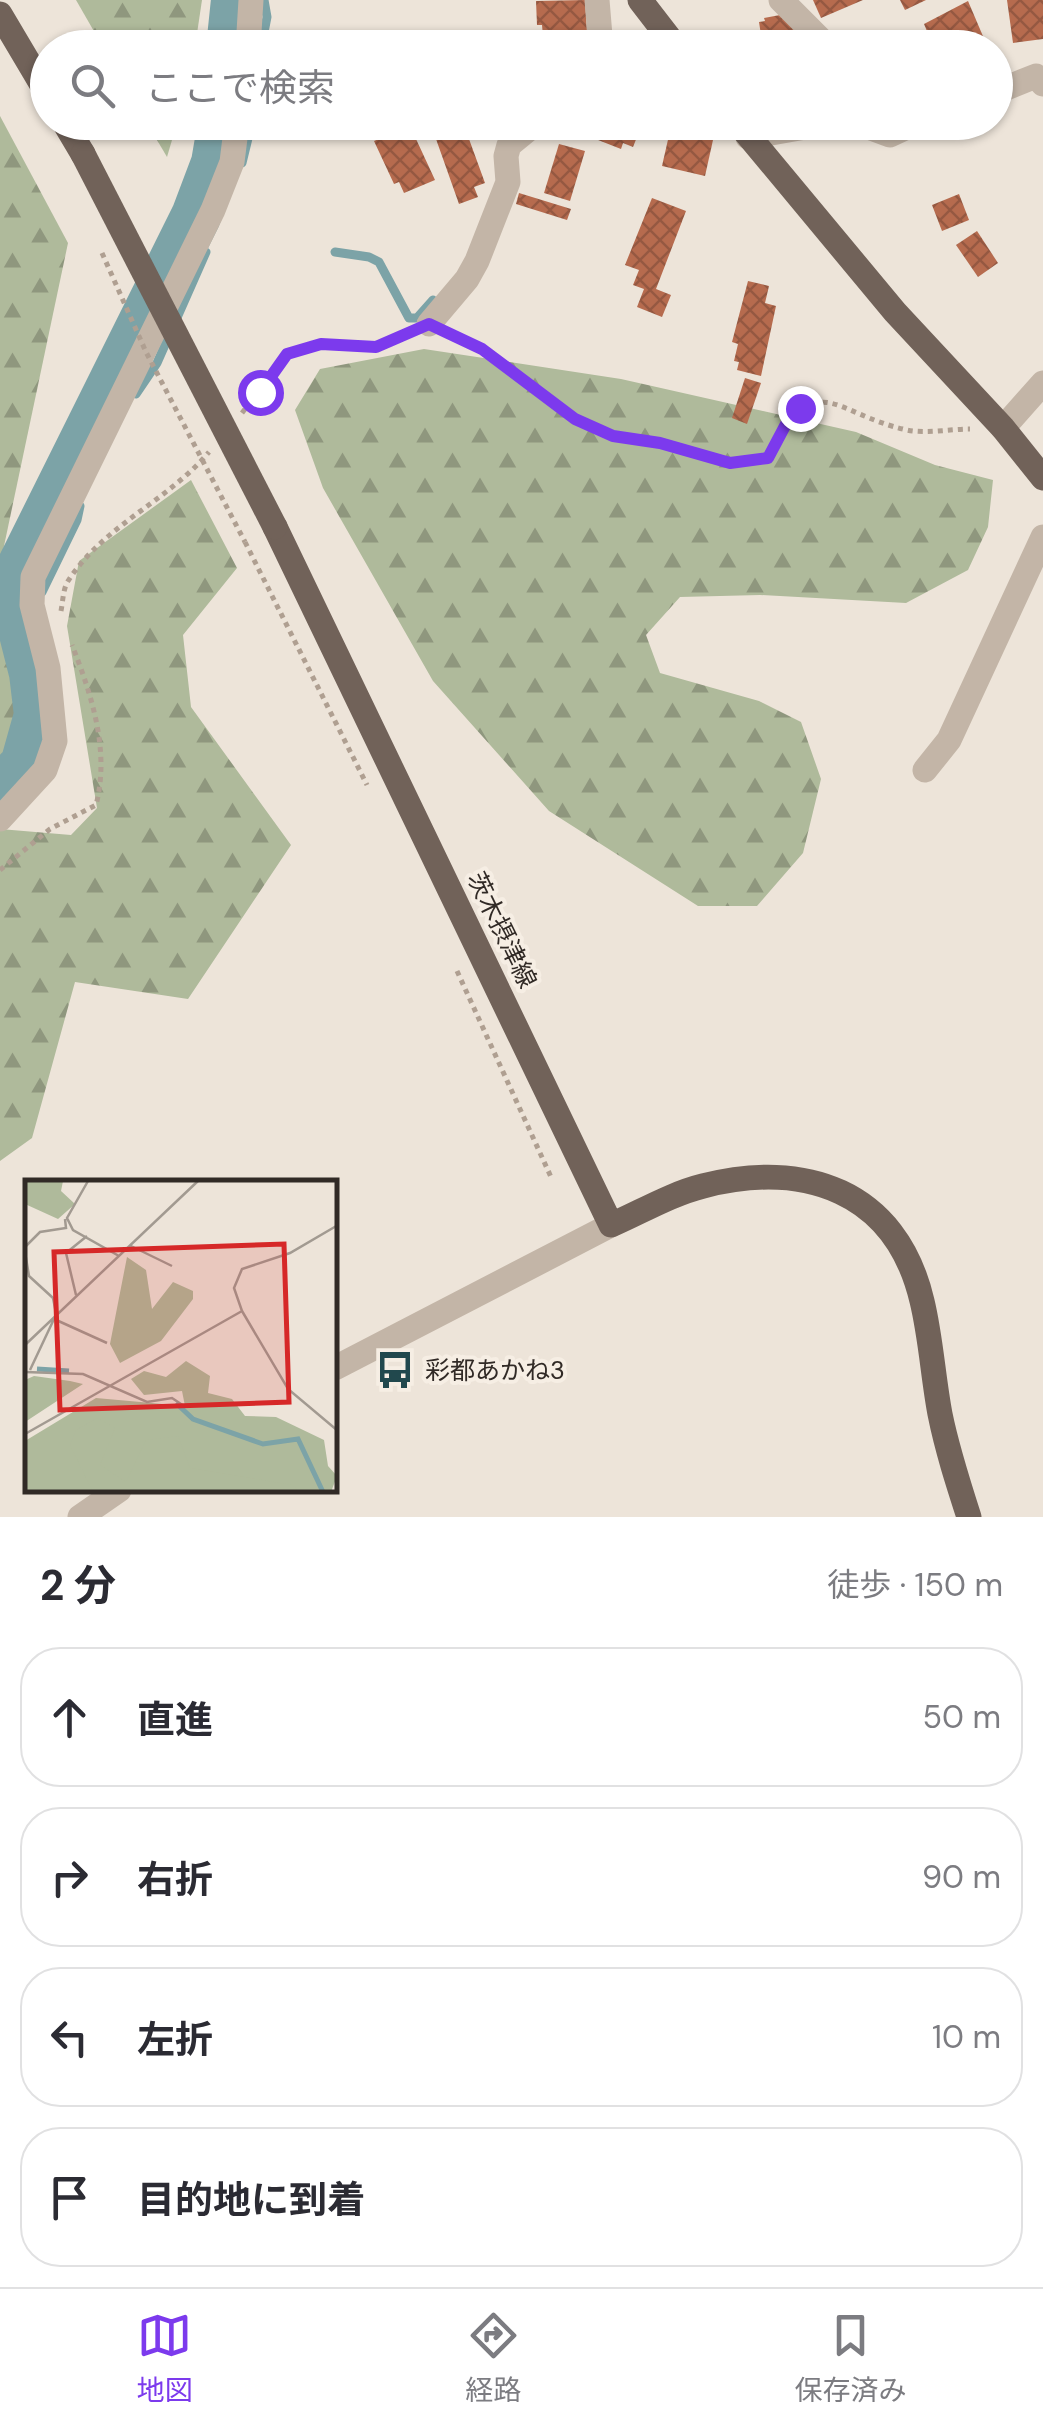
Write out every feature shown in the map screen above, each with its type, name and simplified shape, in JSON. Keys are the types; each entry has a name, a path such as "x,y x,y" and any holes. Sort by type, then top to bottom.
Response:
{"main road":[{"path":"640,0 663,30"},
{"path":"0,14 30,64"},
{"name":"茨木摂津線","path":"74,140 275,527 611,1226"},
{"path":"750,140 894,312 1003,428 1043,478"},
{"path":"611,1226 698,1187 762,1176 815,1180 856,1199 877,1215 904,1252 922,1298 940,1412 970,1517"}],"street":[{"path":"249,30 251,0"},
{"path":"598,0 599,30"},
{"path":"781,0 811,30"},
{"path":"1013,85 1036,76 1043,84"},
{"path":"0,819 46,770 55,741 48,668 32,605 32,577 214,210 232,162 235,140"},
{"path":"429,324 468,278 477,261 508,182 506,156 515,140"},
{"path":"1003,428 1043,383"},
{"path":"925,770 949,740 1043,537"},
{"path":"338,1366 611,1226"},
{"path":"80,1517 115,1492"}],"path":[{"path":"100,250 146,352 376,802"},
{"path":"236,420 287,354 321,344 376,347 429,324 482,349 575,419 613,436 660,443 730,463 768,458 786,424 800,408 826,401 909,431 1003,428"},
{"path":"60,616 66,583 110,531 189,476 213,448"},
{"path":"0,870 50,829 96,806 102,780 96,715 70,642"},
{"path":"452,960 551,1177"}],"green space":[{"path":"76,0 202,0 198,30 93,30"},
{"path":"0,116 68,243 0,565"},
{"path":"157,140 172,140 167,157"},
{"path":"424,349 621,379 856,432 935,465 993,480 988,527 968,570 906,603 760,595 680,597 646,635 660,673 759,701 801,722 821,779 803,853 757,906 698,906 549,811 433,681 323,488 295,410 320,369"},
{"path":"191,480 237,568 183,635 191,707 291,845 188,999 75,982 32,1138 0,1161 0,829 71,835 97,808 67,626 79,561"},
{"path":"0,581 28,709 0,806"}],"building":[{"path":"585,0 587,30 542,30 542,25 537,25 536,1"},
{"path":"813,0 863,0 821,18"},
{"path":"900,0 926,0 905,10"},
{"path":"1007,0 1043,0 1043,39 1013,43"},
{"path":"968,1 980,30 926,30 924,24"},
{"path":"780,15 797,30 760,30 759,22"},
{"path":"416,140 435,180 404,193 399,182 394,184 374,141"},
{"path":"436,140 469,140 485,183 474,187 478,197 459,204"},
{"path":"598,140 636,140 633,147 623,143 621,149"},
{"path":"668,140 713,140 705,176 662,166"},
{"path":"559,144 585,151 570,201 544,193"},
{"path":"519,193 571,209 567,220 516,204"},
{"path":"959,194 969,220 942,231 932,205"},
{"path":"652,198 686,211 656,289 671,295 662,317 637,307 644,289 633,285 639,270 625,265"},
{"path":"977,231 998,263 978,277 956,245"},
{"path":"748,281 769,286 765,303 776,306 761,376 737,370 739,362 734,361 738,344 732,342"},
{"path":"745,378 761,383 747,424 732,418"}],"waterway":[{"path":"233,30 236,0"},
{"path":"264,0 264,30"},
{"path":"0,790 25,765 39,715 34,673 17,606 17,576 196,216 216,163 220,140"},
{"path":"242,163 248,140"},
{"path":"136,394 157,363 206,252"},
{"path":"335,252 379,262 409,318 417,318 433,300"},
{"path":"42,592 80,506"}],"place":[{"name":"彩都あかね3","path":"395,1370"}],"route":[{"path":"260,392 287,354 321,344 376,347 429,324 482,349 575,419 613,436 660,443 730,463 768,458 786,424 800,408"}]}
